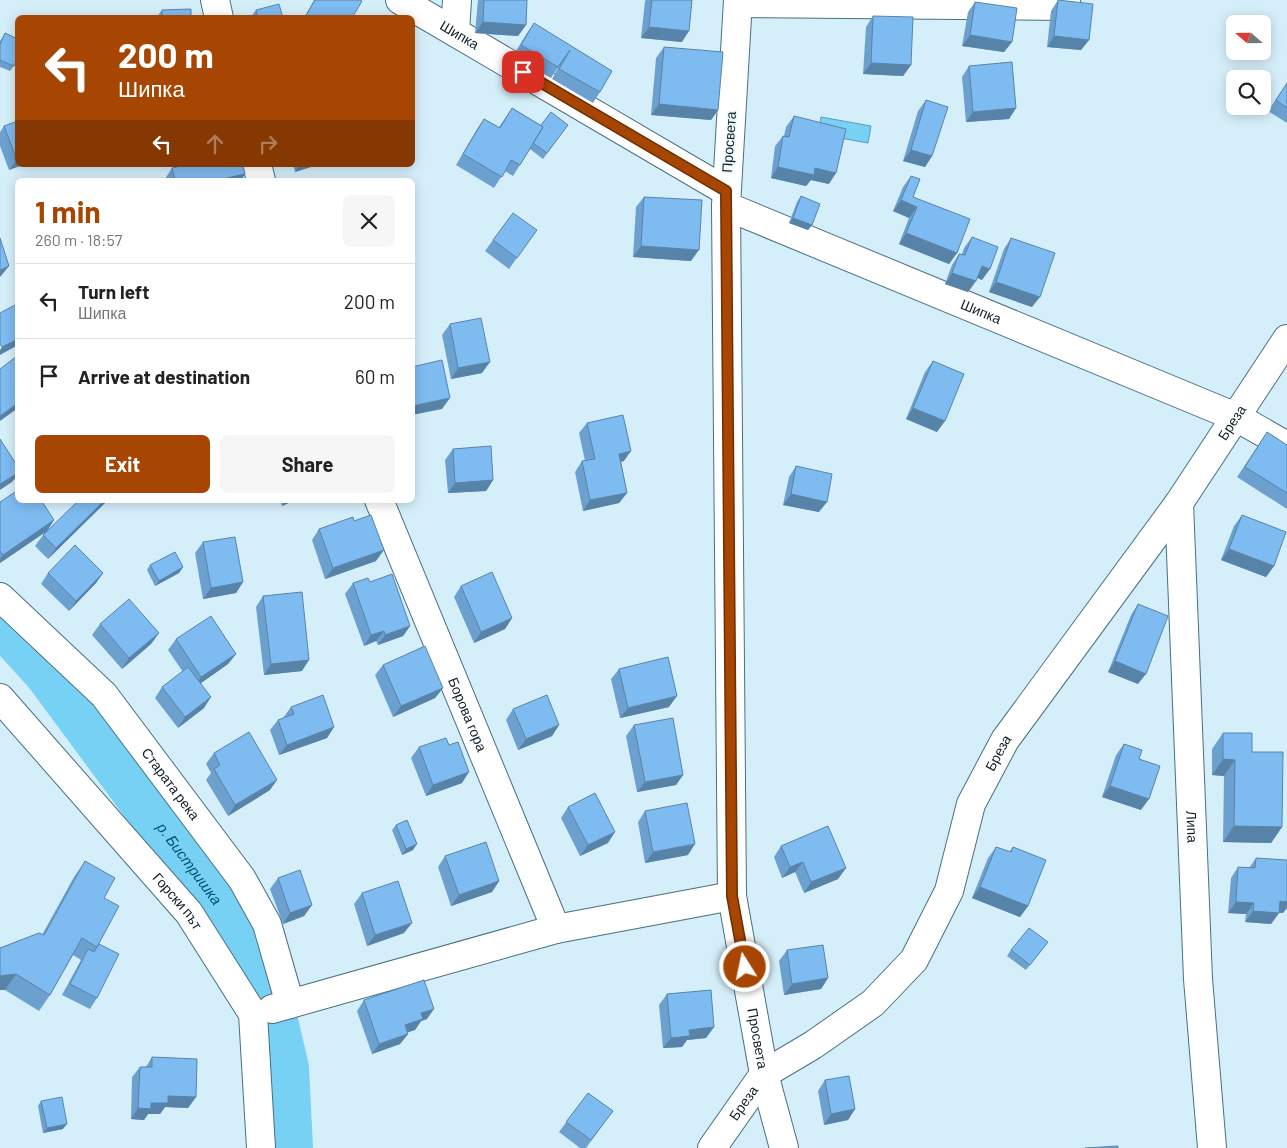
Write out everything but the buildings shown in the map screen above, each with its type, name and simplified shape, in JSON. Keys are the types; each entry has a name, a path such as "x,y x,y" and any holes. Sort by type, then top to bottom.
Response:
{"street":[{"path":"215,0 218,15"},
{"name":"Шипка","path":"400,0 726,199 1236,417 1287,446"},
{"path":"455,32 457,0"},
{"path":"738,2 1068,6"},
{"name":"Просвета","path":"738,2 726,199 732,896 764,1074 784,1148"},
{"name":"Бреза","path":"712,1148 764,1074 813,1045 873,1003 914,960 949,891 971,804 1005,740 1179,504 1287,339"},
{"name":"Борова гора","path":"380,503 556,929"},
{"name":"Липа","path":"1179,504 1198,979 1212,1148"},
{"name":"Старата река","path":"0,597 104,695 242,879 267,924 289,1004"},
{"name":"Горски път","path":"0,698 189,913 254,1013 261,1148"},
{"path":"254,1013 556,929 732,896"}],"water":[{"path":"821,117 871,126 868,143 818,134"}],"waterway":[{"name":"р. Бистришка","path":"0,620 48,673 241,934 266,987 285,1068 289,1148"}],"route":[{"path":"523,72 726,191 732,896 745,967"}]}
